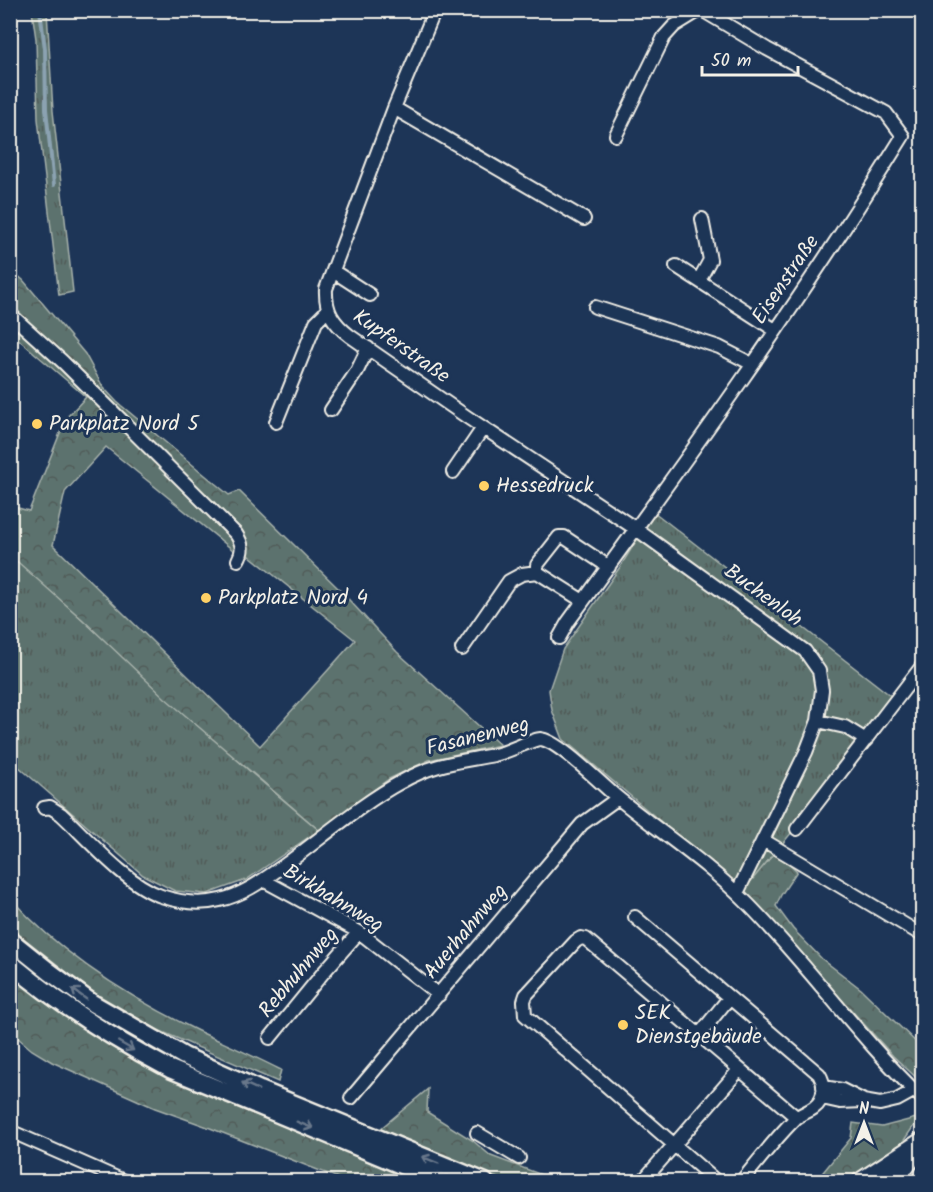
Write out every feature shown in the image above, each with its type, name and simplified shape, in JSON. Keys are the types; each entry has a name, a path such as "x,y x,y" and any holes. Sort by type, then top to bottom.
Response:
{"highway":[{"path":"861,1182 922,1142"},
{"path":"893,1182 922,1142"}],"main road":[{"path":"10,940 92,1003 184,1056 270,1094 485,1182"},
{"path":"10,963 75,1013 129,1048 170,1069 442,1182"}],"street":[{"name":"Kupferstraße","path":"435,10 394,108 326,289 328,310 338,327 483,428 636,529"},
{"path":"616,135 664,37 674,26 701,10"},
{"name":"Eisenstraße","path":"560,638 583,601 776,330 862,202 903,136 886,113 767,49 701,10"},
{"path":"394,108 584,219"},
{"path":"699,280 710,260 702,219"},
{"path":"676,266 776,330"},
{"path":"333,271 370,295"},
{"path":"594,307 719,347 752,364"},
{"path":"276,422 316,322 328,310"},
{"path":"10,314 63,362 236,534 241,540 242,548 238,560"},
{"path":"330,410 357,371 368,348"},
{"path":"453,472 483,428"},
{"name":"Buchenloh","path":"636,529 805,651 819,671 822,690 818,722 806,752 737,893"},
{"path":"537,572 537,566 559,537 564,537 609,567"},
{"path":"462,650 509,581 522,574 537,572 583,601"},
{"path":"797,829 922,666"},
{"path":"818,722 845,727 866,740"},
{"name":"Fasanenweg","path":"44,808 50,807 61,814 135,883 159,896 181,901 219,901 240,893 263,880 369,803 414,774 441,764 512,750 542,739 554,745 737,893 886,1061 919,1094"},
{"name":"Auerhahnweg","path":"351,1098 582,824 618,798"},
{"path":"764,840 922,935"},
{"name":"Birkhahnweg","path":"263,880 359,933 439,995"},
{"path":"635,917 819,1074 822,1092 810,1112 796,1117 741,1182"},
{"name":"Rebhuhnweg","path":"270,1038 322,973 359,933"},
{"path":"717,1182 525,1016 526,995 576,941 581,938 586,939 796,1117"},
{"path":"699,1035 729,998"},
{"path":"642,1182 739,1070"},
{"path":"822,1092 840,1102 863,1101 880,1104 919,1094"},
{"path":"10,1131 126,1182"},
{"path":"477,1133 519,1158"}],"green space":[{"path":"32,11 47,11 53,111 73,292 59,295 38,119 36,39"},
{"path":"11,270 23,280 85,354 103,387 117,402 229,495 239,491 339,589 397,652 500,745 429,760 389,779 319,830 165,698 82,619 11,556 11,506 29,511 66,418 86,397 11,333","holes":["106,447 233,550 251,557 355,640 260,746 53,545 65,492"]},
{"path":"654,512 891,696 876,731 743,891 563,739 552,710 549,690 563,649 620,567"},
{"path":"17,560 254,775 319,830 246,880 207,894 175,891 143,875 11,760 10,580"},
{"path":"776,851 797,871 776,906 793,929 822,959 861,989 922,1048 922,1083 893,1056 743,891"},
{"path":"11,899 52,939 98,974 173,1018 281,1070 278,1082 158,1030 88,989 11,928"},
{"path":"10,973 62,1014 155,1071 417,1181 346,1181 155,1108 52,1062 32,1050 11,1032"},
{"path":"428,1089 427,1112 472,1140 491,1156 558,1181 505,1181 380,1129"},
{"path":"920,1117 900,1146 852,1181 815,1182 851,1138 853,1123 882,1127"}],"waterway":[{"path":"40,10 45,49 46,109 54,185"}],"place":[{"name":"Parkplatz Nord 5","path":"37,424"},
{"name":"Hessedruck","path":"484,486"},
{"name":"Parkplatz Nord 4","path":"206,598"},
{"name":"SEK Dienstgebäude","path":"623,1025"}]}
